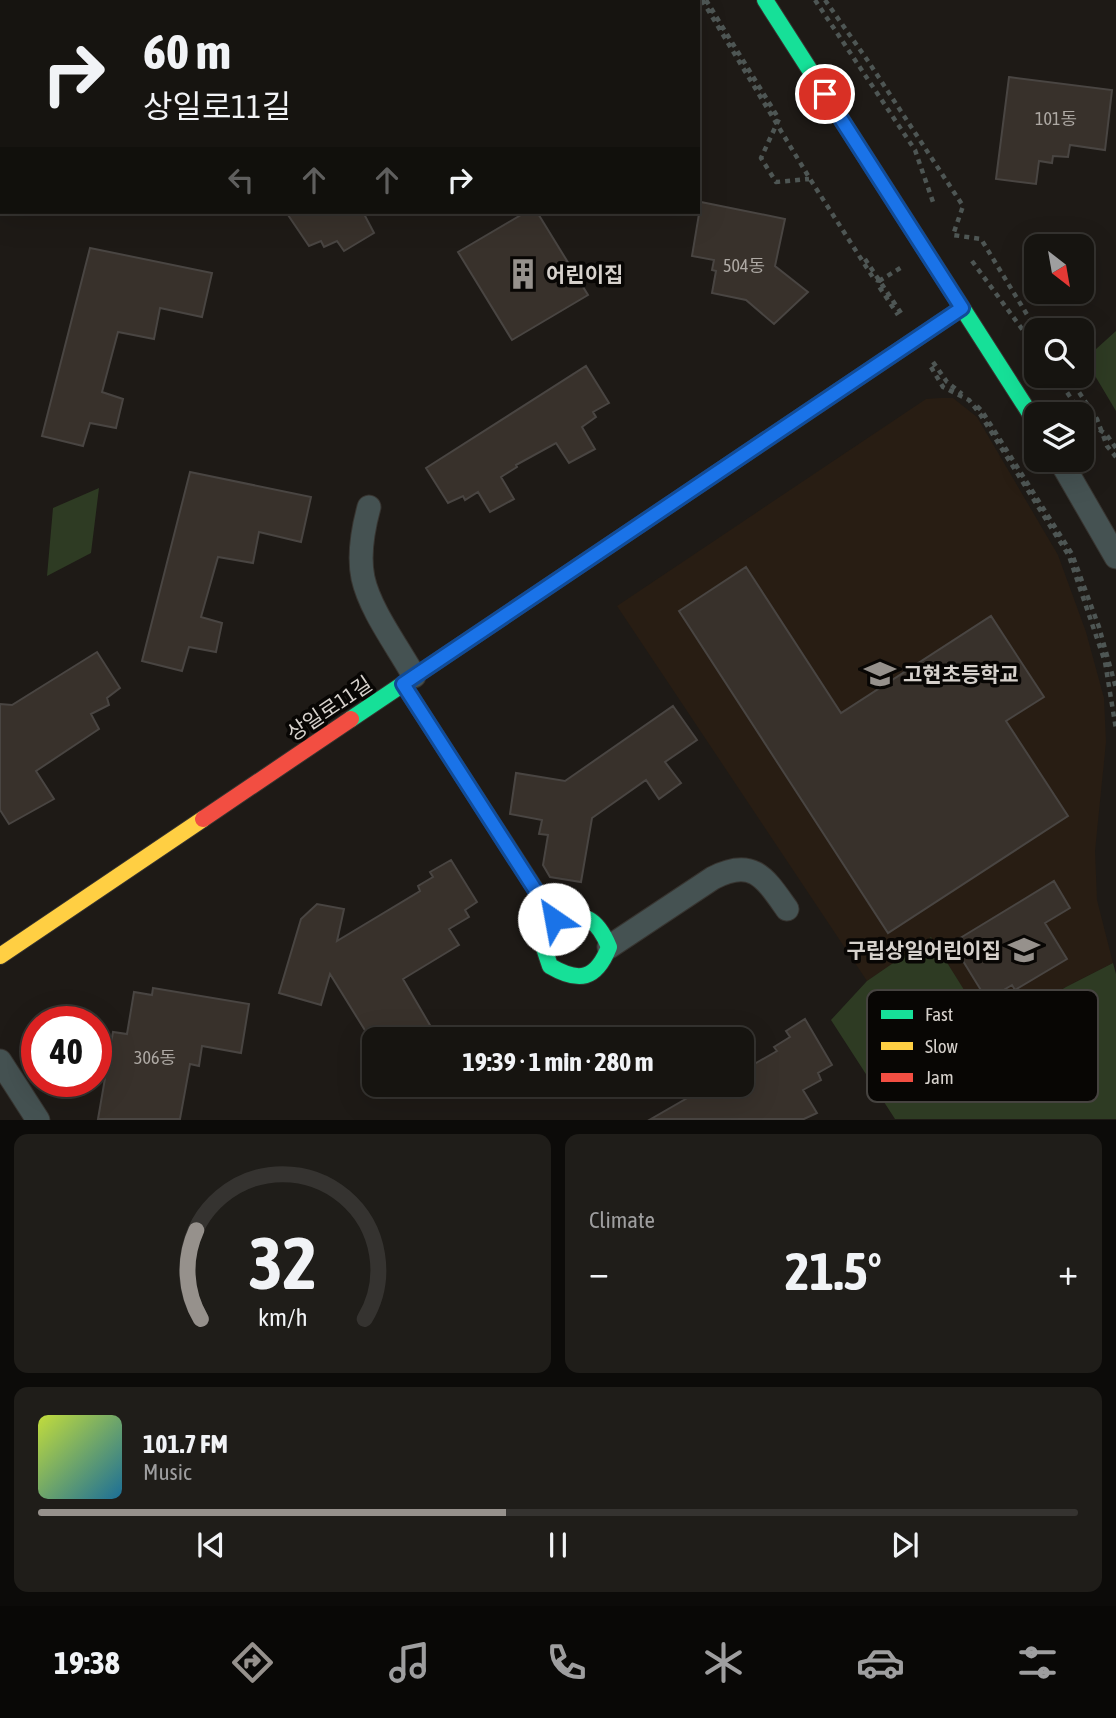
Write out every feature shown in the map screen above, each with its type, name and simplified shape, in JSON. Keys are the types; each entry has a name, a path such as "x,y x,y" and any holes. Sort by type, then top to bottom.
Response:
{"street":[{"path":"765,0 1024,404"},
{"name":"상일로11길","path":"0,956 962,308"},
{"path":"1067,472 1116,557"},
{"path":"369,507 362,534 363,578 373,604 409,680 554,919"},
{"path":"554,919 544,945 550,965 567,976 588,975 602,965 610,947 730,869 746,869 766,880 788,909"},
{"path":"554,919 573,914 588,917 601,927 610,947"},
{"path":"0,1060 38,1119"}],"path":[{"path":"706,0 779,119 761,158 776,181 812,178 900,311"},
{"path":"815,0 915,150 937,213"},
{"path":"825,0 963,206 953,235"},
{"path":"945,224 961,246"},
{"path":"953,235 981,239 1029,318"},
{"path":"968,256 1024,332"},
{"path":"944,379 982,411 1072,554 1099,627 1116,688"},
{"path":"1064,388 1087,422 1106,434 1116,448"},
{"path":"1076,388 1097,419 1107,446 1116,457"}],"shaded area":[{"name":"고현초등학교","path":"953,398 977,417 1058,555 1086,632 1104,698 1106,742 1095,851 1097,900 1113,963 1061,990 964,990 931,938 867,981 617,606 926,399"}],"green space":[{"path":"1116,331 1116,411 1094,374 1094,351"},
{"path":"99,488 91,553 47,576 53,508"},
{"path":"931,937 964,990 867,990 867,1076 831,1020 867,981"},
{"path":"1113,963 1116,974 1116,1119 895,1119 884,1102 1098,1102 1098,990 1061,990"}],"building":[{"path":"1009,77 1112,90 1105,150 1070,145 1068,157 1053,156 1052,163 1039,161 1036,184 996,179"},
{"path":"701,202 785,219 775,266 808,292 774,324 746,300 712,293 716,271 712,270 714,260 692,256"},
{"path":"287,214 364,214 374,233 344,251 337,241 324,247 321,241 309,246"},
{"name":"어린이집","path":"523,214 538,214 588,295 512,340 458,252"},
{"path":"90,248 212,273 202,317 160,308 154,339 118,332 102,392 123,399 116,428 90,423 83,446 42,436"},
{"path":"586,366 609,403 593,412 596,417 582,427 595,449 569,463 556,443 516,465 517,467 501,477 514,499 490,512 478,492 465,500 463,496 448,503 426,468"},
{"path":"190,472 311,497 301,542 259,532 253,563 218,557 201,617 222,623 216,652 189,647 182,671 142,661"},
{"name":"고현초등학교","path":"746,567 841,713 991,616 1044,697 1006,721 1068,816 888,933 679,611"},
{"path":"97,652 120,688 107,698 109,705 91,714 99,729 36,771 54,799 9,824 0,810 0,704 12,705"},
{"path":"673,706 697,740 665,762 681,783 659,799 646,780 592,818 581,882 550,877 543,865 548,835 539,834 542,820 510,814 516,773 565,781"},
{"path":"451,860 477,902 465,910 469,917 449,929 459,945 403,979 431,1027 363,1027 330,974 321,1005 279,993 301,919 317,904 344,909 337,941 420,891 418,886 433,877 430,872"},
{"name":"구립상일어린이집","path":"1054,881 1070,908 1045,923 1067,959 1015,990 1012,985 1004,990 981,990 952,943"},
{"path":"153,988 249,1004 241,1053 202,1046 199,1066 190,1064 180,1119 98,1119 102,1097 112,1097 113,1032 127,1034 134,992 152,995"},
{"path":"805,1019 832,1065 818,1073 821,1080 803,1090 817,1113 804,1119 651,1119 689,1097 754,1097 754,1064 777,1051 774,1047 790,1037 786,1031"}],"traffic: fast":[{"path":"765,0 1024,404"},
{"path":"351,719 962,308"},
{"path":"403,684 554,918 543,945 550,966 570,975 586,975 592,972 609,947 600,929 589,919 582,917 554,918"}],"traffic: slow":[{"path":"0,956 203,819"}],"traffic: jam":[{"path":"203,819 351,719"}],"place":[{"name":"어린이집","path":"523,274"},
{"name":"고현초등학교","path":"880,674"},
{"name":"구립상일어린이집","path":"1024,950"}],"route":[{"path":"554,919 403,684 962,308 825,94"}]}
